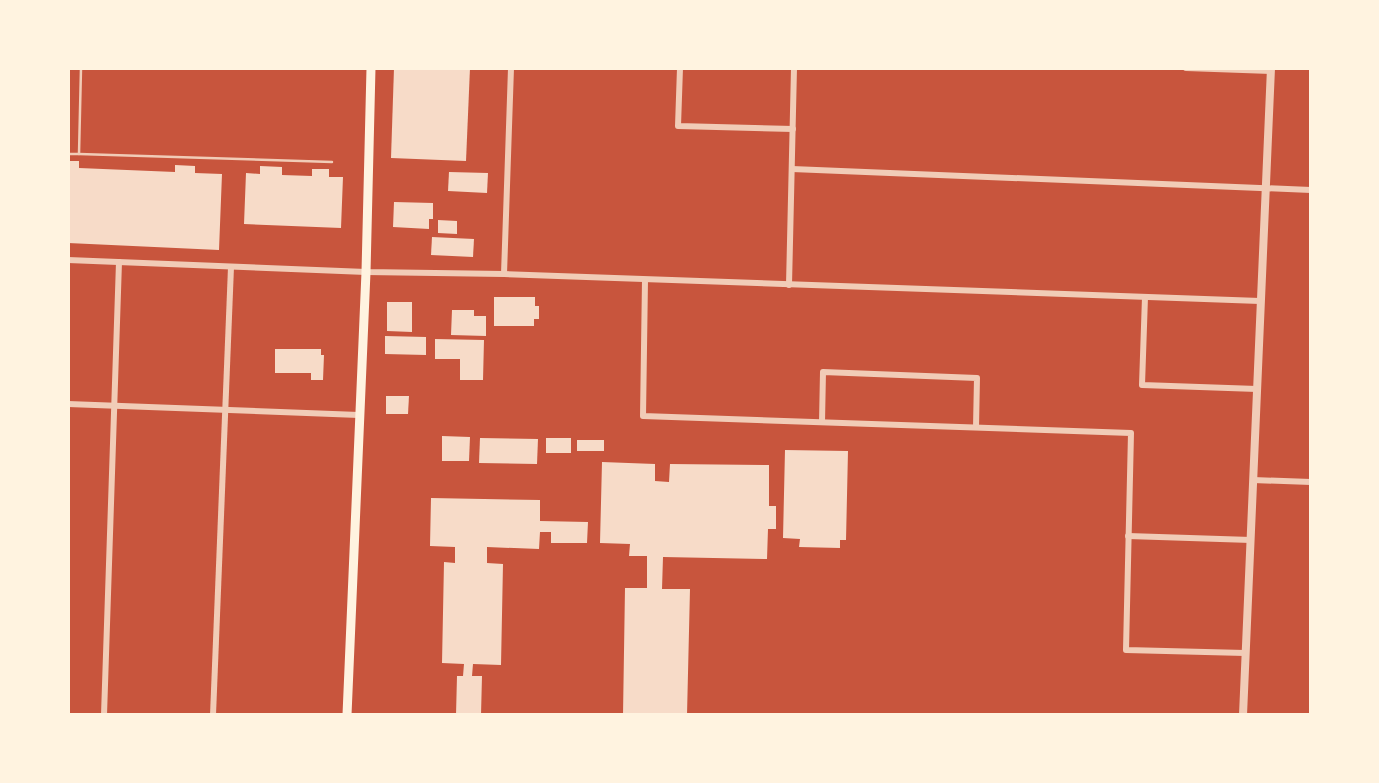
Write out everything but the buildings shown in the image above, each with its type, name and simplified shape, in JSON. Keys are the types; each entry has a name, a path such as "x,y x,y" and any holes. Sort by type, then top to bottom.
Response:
{"main road":[{"path":"348,715 366,272 371,68"}],"street":[{"path":"504,274 511,68"},
{"path":"680,68 678,126 793,129"},
{"path":"789,285 794,68"},
{"path":"1186,68 1271,70 1243,715"},
{"path":"792,169 1311,190"},
{"path":"68,260 1260,301"},
{"path":"104,715 119,262"},
{"path":"213,715 230,267"},
{"path":"645,280 643,416 1131,433 1126,650 1245,653"},
{"path":"1144,297 1142,385 1257,389"},
{"path":"822,422 823,373 836,373 977,378 976,427"},
{"path":"68,404 359,415"},
{"path":"1253,480 1311,482"},
{"path":"1128,536 1251,540"}],"lane":[{"path":"79,154 81,68"},
{"path":"68,154 332,162"}]}
